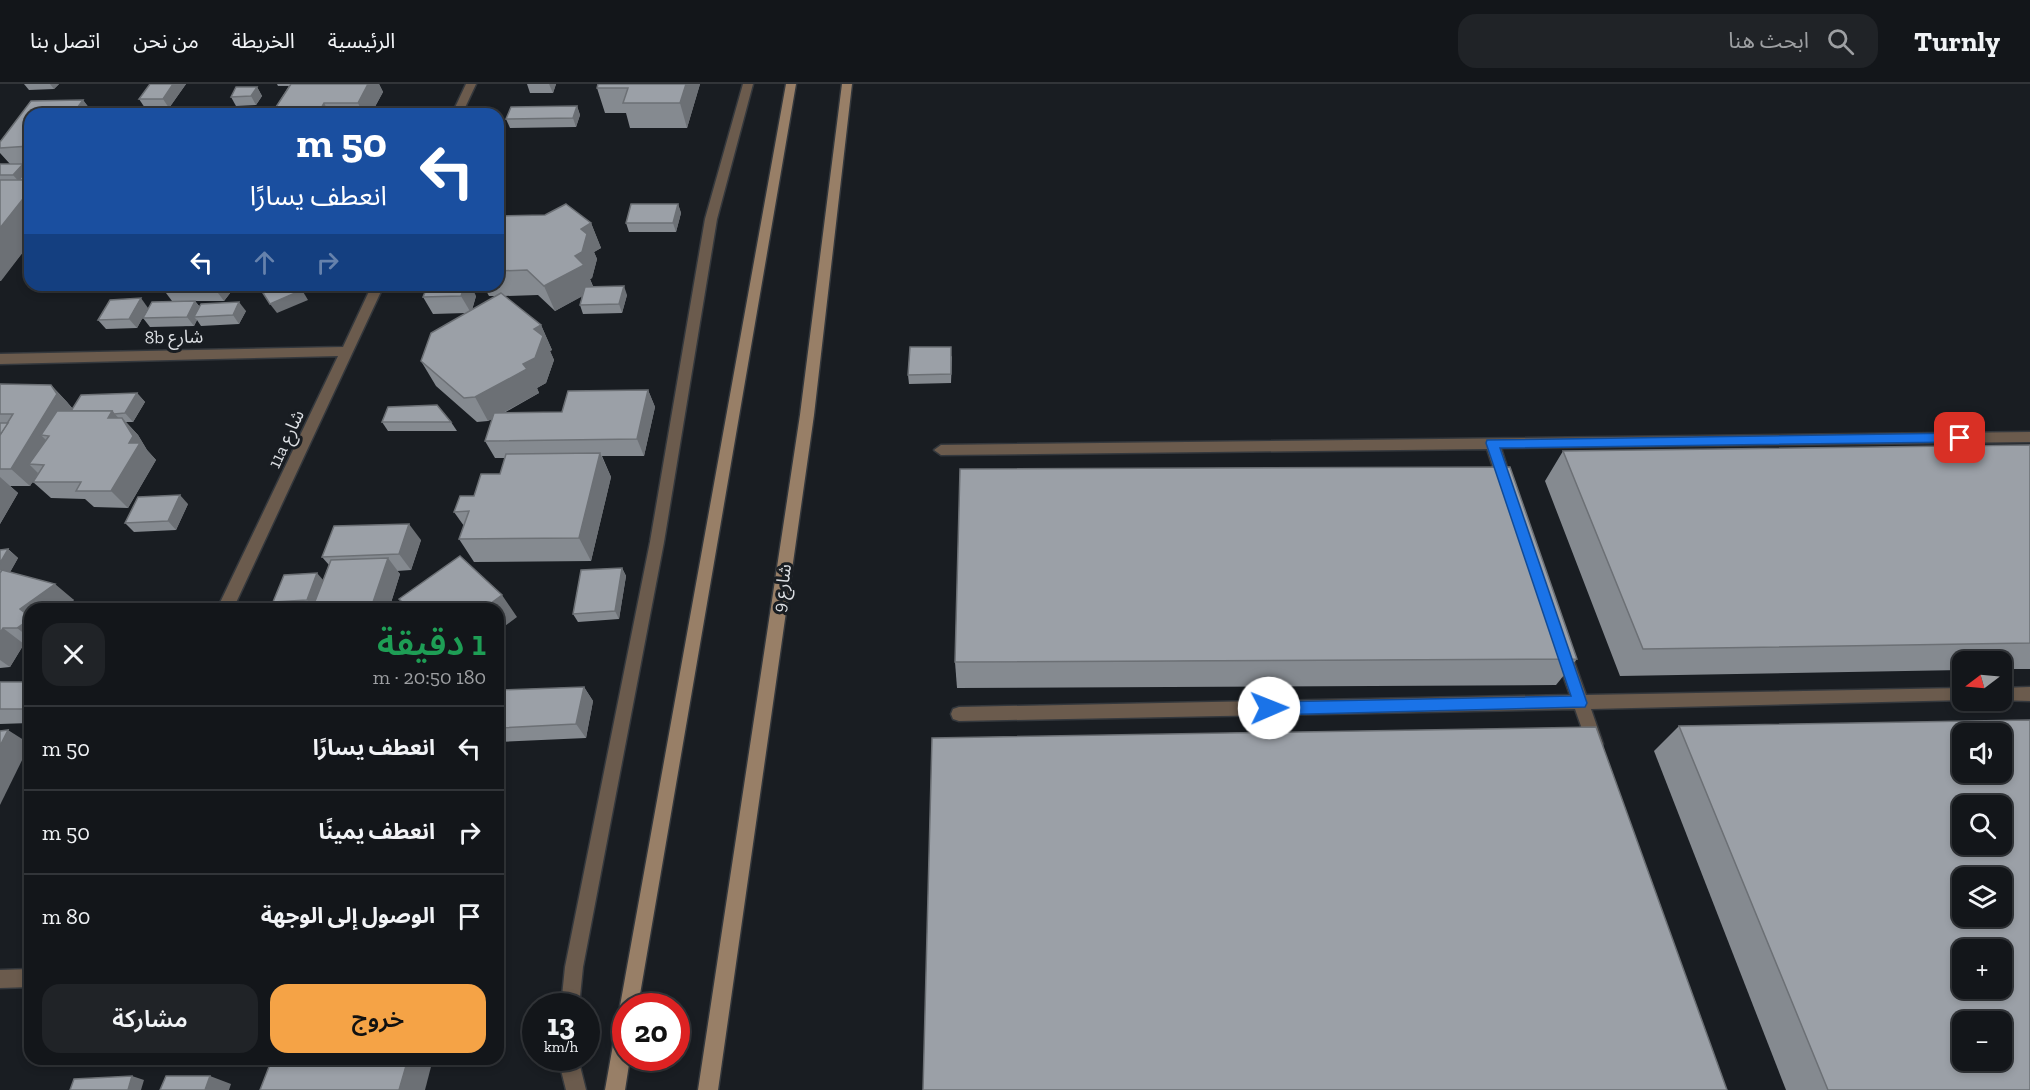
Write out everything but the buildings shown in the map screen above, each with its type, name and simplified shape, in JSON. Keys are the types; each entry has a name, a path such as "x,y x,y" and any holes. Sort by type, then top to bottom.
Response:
{"street":[{"path":"460,108 471,84"},
{"path":"571,993 574,967 657,542 711,219 748,84"},
{"path":"631,993 791,84"},
{"name":"شارع 9","path":"708,1090 807,415 847,84"},
{"name":"11a شارع","path":"228,603 375,291"},
{"name":"8b شارع","path":"0,359 348,351"},
{"path":"941,450 2030,437"},
{"path":"1492,443 1511,500"},
{"path":"1557,635 1600,758"},
{"path":"2012,694 2030,694"},
{"path":"959,714 1952,695"},
{"path":"0,979 24,978"},
{"path":"571,1071 576,1090"},
{"path":"615,1090 618,1071"}],"route":[{"path":"1269,708 1580,703 1492,443 1960,438"}]}
